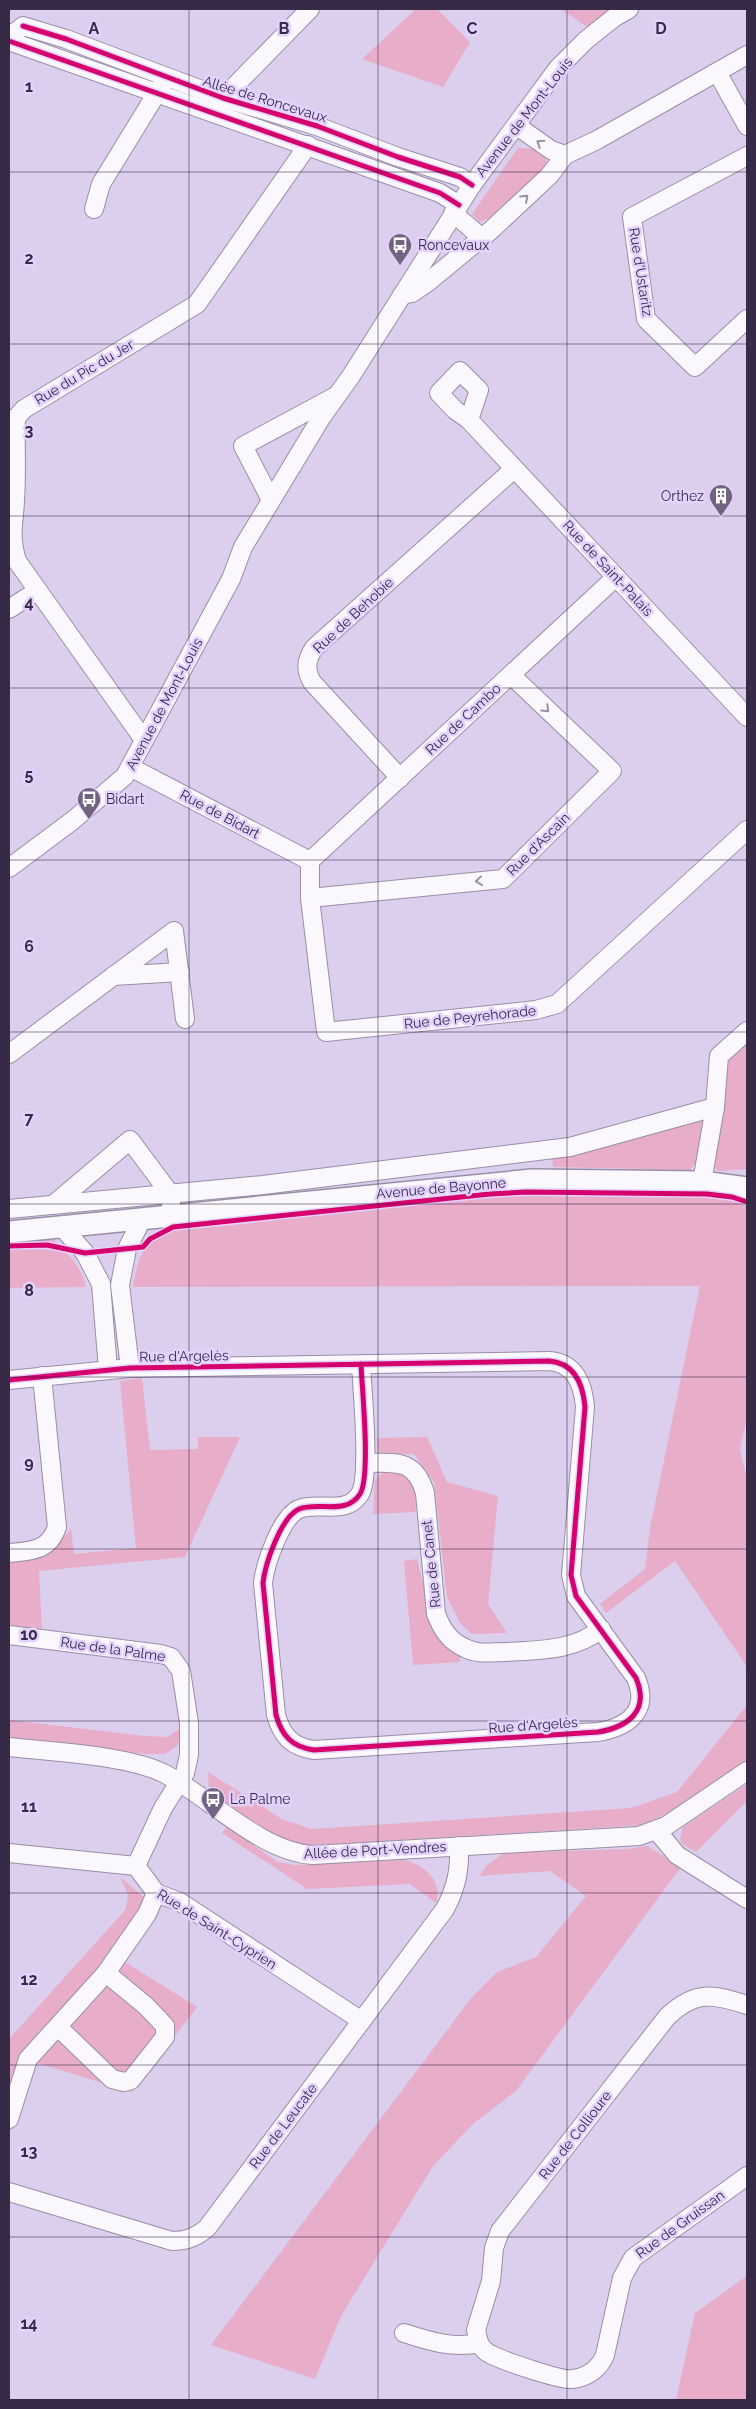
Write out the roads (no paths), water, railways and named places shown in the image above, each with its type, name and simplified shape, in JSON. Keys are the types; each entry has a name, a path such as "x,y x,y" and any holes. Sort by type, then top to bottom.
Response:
{"street":[{"path":"223,98 310,9"},
{"name":"Avenue de Mont-Louis","path":"9,868 98,800 125,776 231,579 243,547 321,418 339,394 472,184 517,126 558,68 586,40 614,17 630,9"},
{"name":"Allée de Roncevaux","path":"9,36 23,26 66,39 162,86 308,145 440,193 485,234"},
{"name":"Allée de Roncevaux","path":"9,41 162,86 223,98 317,126 398,157 460,177 472,184"},
{"path":"402,294 412,293 428,282 485,234 549,176 565,155 597,140 747,55"},
{"path":"717,72 747,126"},
{"path":"94,209 101,184 162,86"},
{"path":"517,126 551,150 565,155"},
{"name":"Rue du Pic du Jer","path":"144,740 13,557 11,534 15,501 12,437 16,418 24,409 197,304 308,145"},
{"name":"Rue d'Ustaritz","path":"747,156 632,217 646,319 695,367 747,319"},
{"name":"Avenue de Mont-Louis","path":"271,500 243,446 339,394"},
{"name":"Rue de Saint-Palais","path":"469,420 747,716"},
{"name":"Rue de Behobie","path":"400,778 312,682 306,671 308,659 314,648 514,469"},
{"name":"Rue de Cambo","path":"310,862 616,577"},
{"path":"9,609 37,591"},
{"name":"Rue d'Ascain","path":"310,898 503,879 612,771 511,675"},
{"name":"Rue de Bidart","path":"130,767 310,862"},
{"name":"Rue de Peyrehorade","path":"310,862 310,898 326,1032 536,1010 558,1004 747,830"},
{"path":"9,1054 174,931 185,1019"},
{"path":"113,976 180,972"},
{"path":"702,1182 715,1107 720,1056 747,1031"},
{"name":"Avenue de Bayonne","path":"9,1232 142,1219 171,1205 570,1147 715,1107"},
{"path":"53,1205 130,1140 171,1205"},
{"name":"Avenue de Bayonne","path":"9,1210 53,1205 171,1205 532,1180 702,1182 747,1188"},
{"name":"Rue d'Argelès","path":"130,1368 120,1285 127,1249 142,1219"},
{"path":"62,1227 86,1253 101,1284 108,1370"},
{"name":"Rue d'Argelès","path":"9,1380 130,1368 361,1364 549,1361 558,1362 572,1370 582,1387 585,1406 571,1576 576,1596 630,1668 640,1687 641,1696 636,1713 620,1727 598,1732 314,1750 295,1746 283,1733 276,1714 263,1583 264,1575 271,1555 290,1516 300,1509 341,1506 355,1500 363,1487 365,1463 361,1364"},
{"path":"9,1553 37,1550 47,1545 58,1527 42,1376"},
{"name":"Rue de Canet","path":"365,1463 405,1464 413,1469 422,1482 436,1614 445,1632 458,1645 476,1653 549,1650 583,1641 601,1629"},
{"name":"Rue de la Palme","path":"9,1635 172,1657 181,1671 189,1723 188,1761 180,1782 163,1808 136,1866"},
{"name":"Allée de Port-Vendres","path":"9,1747 137,1764 165,1773 278,1847 299,1854 639,1836 657,1831 747,1771"},
{"path":"657,1831 677,1855 747,1899"},
{"name":"Rue de Leucate","path":"9,2192 172,2241 186,2240 199,2235 207,2228 445,1909 455,1889 458,1877 459,1846"},
{"path":"9,1853 136,1866"},
{"name":"Rue de Saint-Cyprien","path":"136,1866 156,1893 180,1902 362,2021"},
{"path":"9,2119 28,2059 106,1972 147,1914 156,1893"},
{"path":"58,2027 112,2079 124,2082 131,2080 166,2032 160,2020 146,2006 106,1972"},
{"name":"Rue de Collioure","path":"479,2343 476,2330 492,2281 494,2248 500,2231 667,2017 688,2001 712,1995 747,2005"},
{"name":"Rue de Gruissan","path":"479,2343 482,2349 495,2357 567,2380 592,2372 599,2366 606,2355 622,2278 633,2258 747,2176"},
{"path":"404,2333 448,2345 468,2346 479,2343"}],"place":[{"name":"Roncevaux","path":"400,266"},
{"name":"Orthez","path":"721,517"},
{"name":"Bidart","path":"89,820"},
{"name":"La Palme","path":"213,1820"}]}
